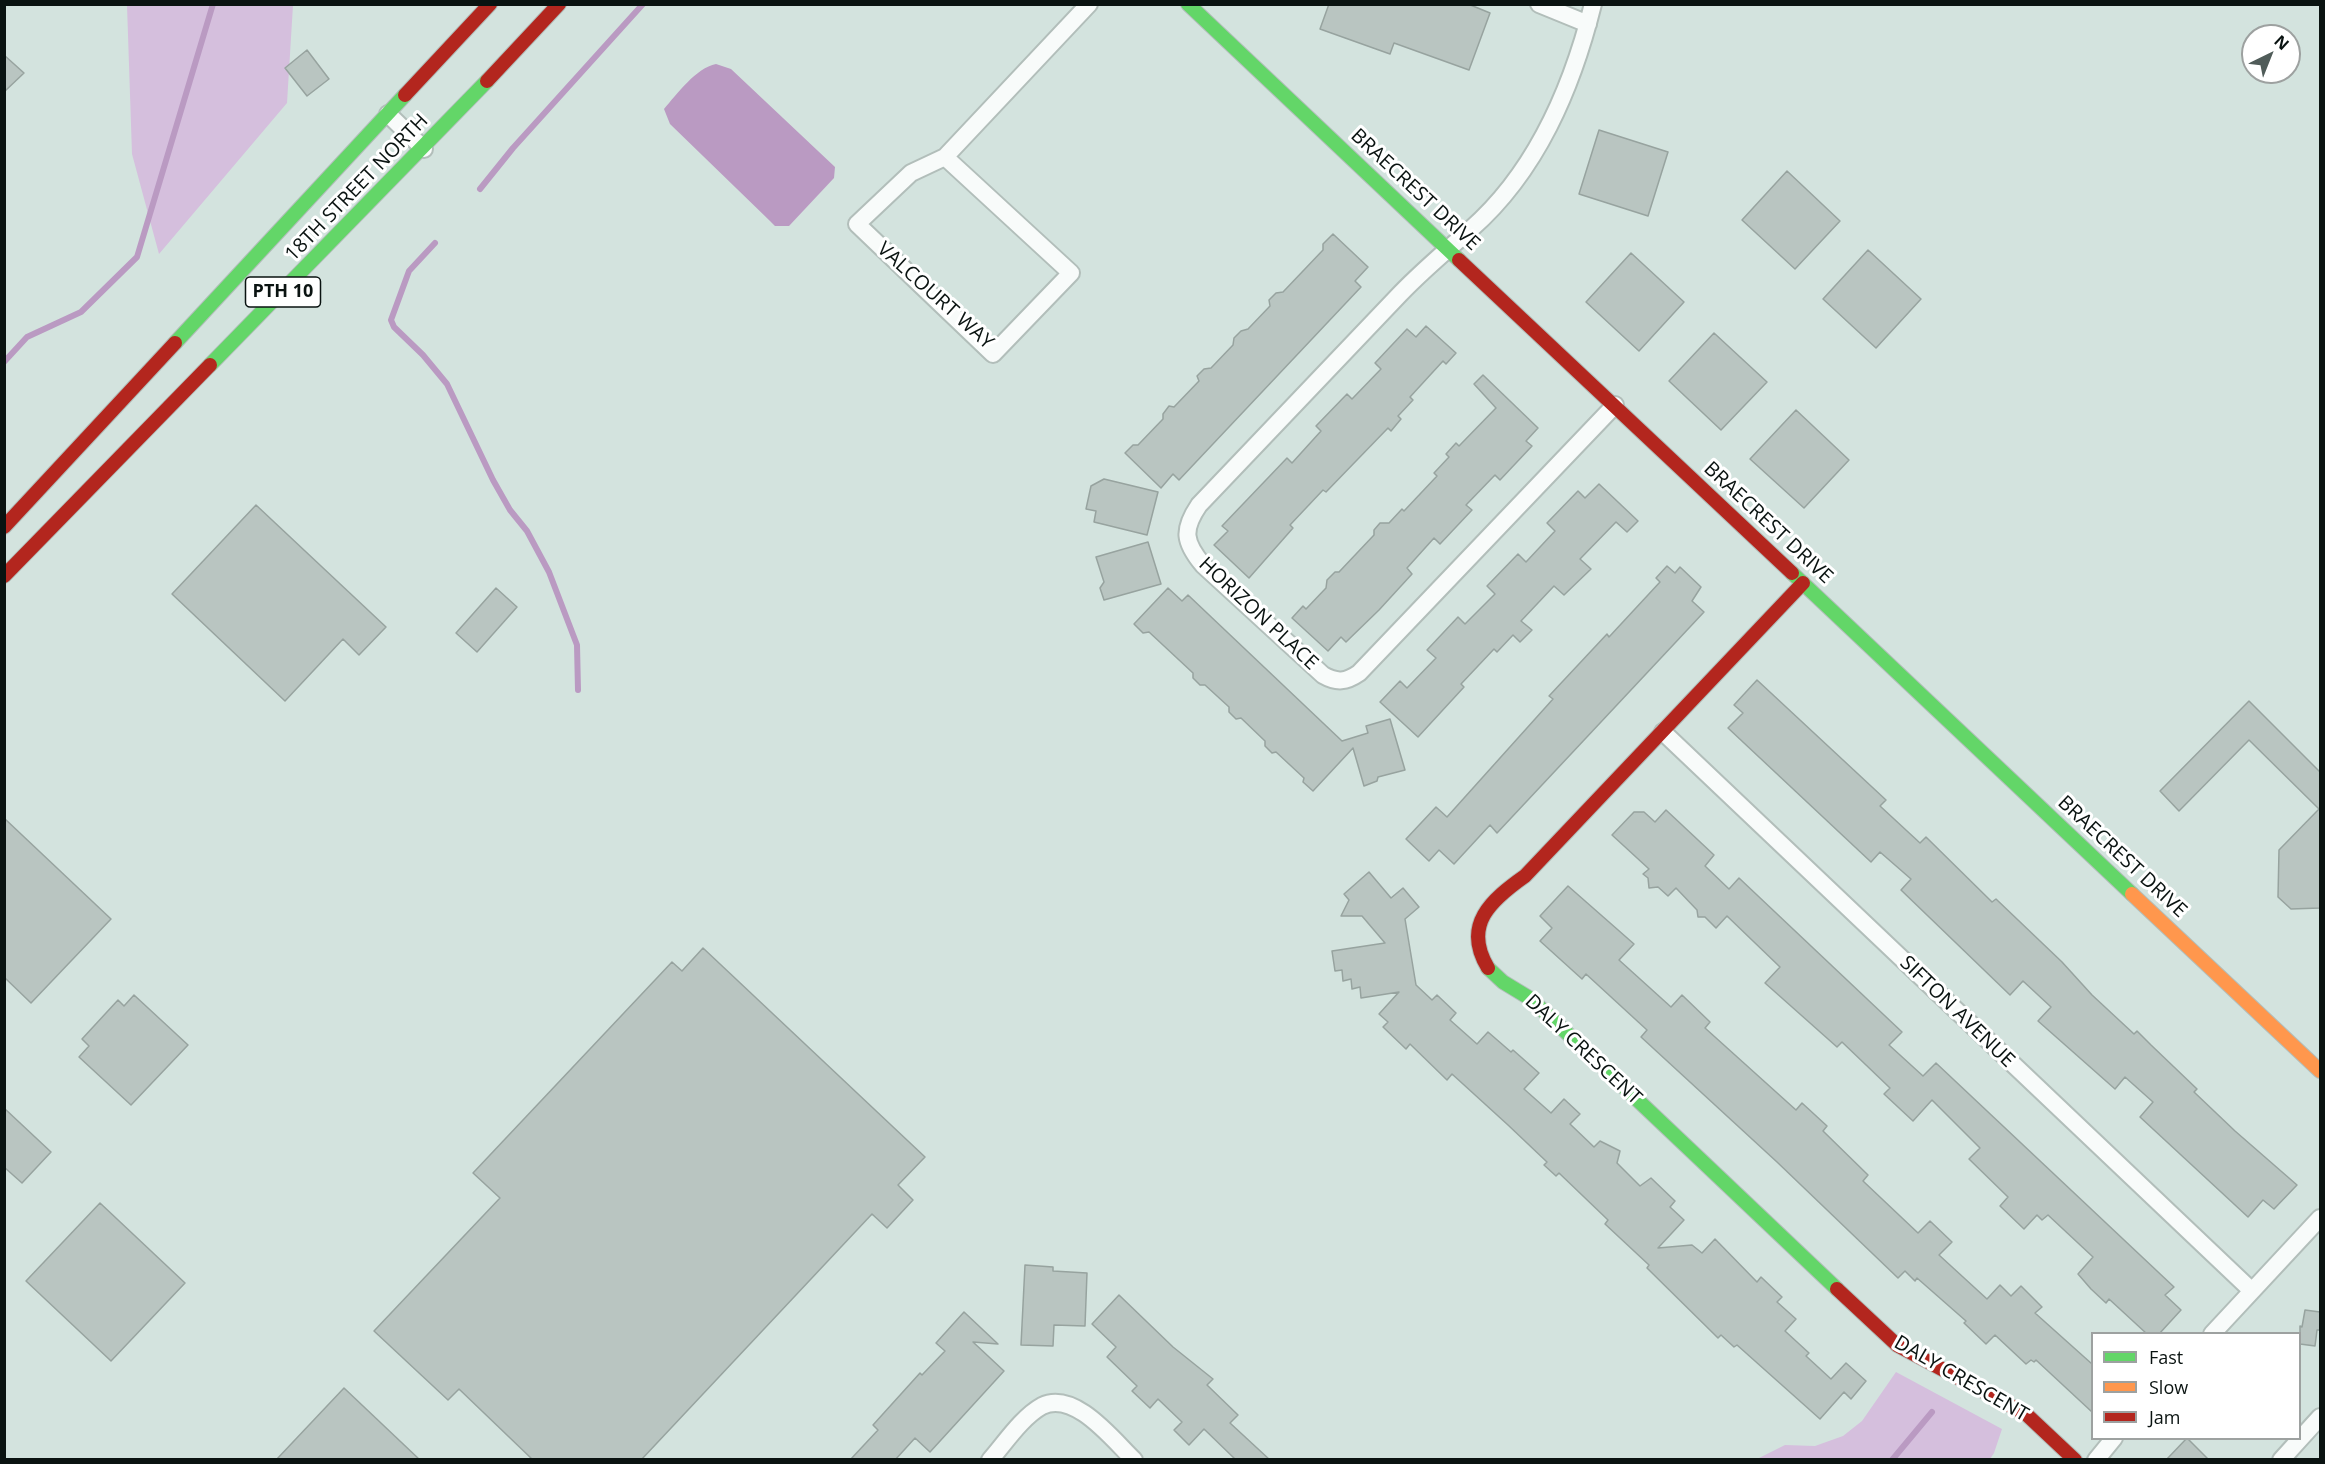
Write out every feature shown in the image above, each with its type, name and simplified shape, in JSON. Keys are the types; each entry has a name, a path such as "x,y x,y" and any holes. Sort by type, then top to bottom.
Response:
{"street":[{"name":"18TH STREET NORTH","path":"4,527 490,4"},
{"name":"18TH STREET NORTH","path":"4,576 424,149 558,4"},
{"name":"VALCOURT WAY","path":"945,157 1071,273 993,354 857,224 911,173 945,157 1089,4"},
{"name":"BRAECREST DRIVE","path":"1188,4 2320,1071"},
{"path":"1539,4 1588,24"},
{"path":"1448,247 1471,229 1500,199 1535,150 1571,81 1593,4"},
{"path":"388,114 424,149"},
{"name":"HORIZON PLACE","path":"1448,247 1199,505 1190,518 1187,537 1192,551 1203,565 1323,675 1332,680 1348,680 1365,667 1615,405"},
{"name":"DALY CRESCENT","path":"1803,583 1525,876 1508,887 1481,915 1477,931 1479,950 1489,970 1531,999 1897,1345 2026,1414 2075,1460"},
{"name":"SIFTON AVENUE","path":"1663,732 2252,1291"},
{"path":"2214,1332 2320,1218"},
{"path":"990,1460 1032,1414 1044,1406 1058,1403 1072,1406 1085,1413 1134,1460"},
{"path":"2301,1438 2320,1417"},
{"path":"2096,1460 2112,1440"},
{"path":"2281,1460 2299,1440"}],"shaded area":[{"path":"127,5 293,5 287,103 159,254 132,154"},
{"path":"716,64 731,69 835,167 834,178 789,226 775,226 670,124 664,109 694,76"},
{"path":"1896,1372 2002,1429 1990,1459 1757,1459 1785,1445 1815,1446 1843,1436 1862,1421"}],"building":[{"path":"1329,4 1468,4 1490,13 1469,70 1394,43 1390,54 1320,29"},
{"path":"307,50 329,79 307,96 285,68"},
{"path":"4,55 24,73 4,92"},
{"path":"1599,130 1668,152 1648,216 1579,194"},
{"path":"1787,171 1840,221 1795,269 1742,220"},
{"path":"1333,234 1368,267 1355,281 1361,287 1179,480 1173,474 1161,488 1125,453 1133,445 1138,445 1163,419 1163,414 1169,406 1174,407 1199,381 1197,376 1204,369 1211,368 1233,345 1234,338 1241,331 1248,329 1270,306 1269,300 1276,293 1283,292 1323,250 1323,244"},
{"path":"1868,250 1921,299 1876,348 1823,299"},
{"path":"1631,253 1684,302 1639,351 1586,302"},
{"path":"1426,326 1456,353 1446,364 1443,361 1410,397 1413,400 1398,416 1401,419 1391,431 1388,428 1326,492 1323,490 1290,525 1293,528 1249,578 1214,545 1228,531 1222,526 1287,458 1292,463 1321,431 1316,426 1347,394 1352,399 1381,369 1375,363 1407,329 1416,337"},
{"path":"1714,333 1767,382 1721,430 1669,381"},
{"path":"1483,375 1538,428 1526,441 1532,446 1500,480 1495,475 1466,505 1472,510 1440,544 1434,538 1407,568 1412,574 1379,610 1346,642 1341,637 1328,651 1292,618 1303,606 1306,609 1326,588 1327,580 1335,572 1339,572 1374,535 1374,530 1380,523 1389,523 1402,509 1404,511 1437,476 1434,473 1449,457 1446,454 1456,443 1459,446 1496,408 1474,384"},
{"path":"1796,410 1849,460 1804,508 1750,459"},
{"path":"1104,479 1158,492 1147,535 1094,522 1096,511 1086,509 1091,486"},
{"path":"1599,484 1638,521 1627,532 1616,522 1580,559 1591,569 1564,595 1554,586 1521,621 1532,630 1520,642 1513,635 1497,652 1494,649 1461,684 1464,687 1418,737 1380,702 1400,681 1407,688 1436,658 1427,650 1458,617 1465,624 1495,594 1487,586 1518,554 1526,562 1555,531 1547,523 1578,491 1585,498"},
{"path":"256,505 386,627 359,655 343,639 285,701 172,594"},
{"path":"1148,542 1161,584 1104,600 1100,588 1104,582 1096,557"},
{"path":"1667,566 1675,573 1680,567 1701,587 1692,601 1704,612 1497,833 1490,825 1454,864 1439,850 1429,861 1406,839 1436,807 1447,817 1553,699 1549,696 1607,634 1609,637 1660,582 1656,578"},
{"path":"496,588 517,607 477,652 456,633"},
{"path":"1168,588 1182,601 1188,595 1342,741 1368,733 1366,726 1390,719 1405,770 1378,777 1377,781 1364,786 1353,748 1313,791 1303,782 1304,778 1276,752 1272,753 1265,746 1265,741 1241,718 1236,719 1229,712 1229,707 1205,685 1200,685 1193,678 1193,673 1149,632 1143,633 1134,624"},
{"path":"1757,680 1886,800 1880,806 1920,843 1926,837 1992,902 1996,899 2062,962 2092,995 2134,1034 2137,1031 2197,1089 2194,1092 2235,1131 2297,1185 2274,1209 2263,1200 2248,1217 2140,1117 2153,1102 2125,1077 2115,1089 2038,1021 2051,1007 2023,981 2010,995 1901,890 1911,879 1880,852 1871,862 1728,728 1743,713 1734,705"},
{"path":"2249,701 2320,772 2320,908 2291,909 2278,897 2279,850 2319,809 2249,740 2179,811 2160,791"},
{"path":"1666,810 1714,855 1705,866 1729,889 1739,878 1902,1032 1889,1045 1923,1076 1936,1063 2174,1287 2165,1295 2181,1310 2161,1332 2145,1332 2109,1299 2106,1303 2091,1289 2078,1274 2093,1257 2048,1215 2042,1220 2037,1215 2024,1229 2000,1206 2008,1197 1969,1159 1980,1148 1932,1100 1913,1121 1884,1094 1890,1088 1842,1042 1837,1047 1765,983 1780,967 1727,916 1716,928 1705,917 1698,917 1697,910 1676,888 1668,896 1658,887 1649,888 1648,878 1643,874 1649,869 1612,835 1634,812 1644,812 1655,822"},
{"path":"4,818 111,919 31,1003 4,977"},
{"path":"1369,872 1391,898 1403,888 1419,907 1405,919 1416,985 1432,1000 1437,995 1456,1013 1450,1020 1477,1044 1488,1032 1511,1052 1513,1050 1539,1073 1524,1089 1551,1113 1564,1099 1580,1114 1570,1124 1594,1147 1600,1141 1620,1151 1617,1163 1640,1186 1651,1178 1675,1201 1670,1207 1684,1220 1658,1248 1692,1245 1702,1253 1715,1239 1757,1282 1761,1277 1782,1297 1777,1302 1796,1319 1785,1331 1809,1353 1806,1356 1831,1379 1846,1363 1866,1381 1851,1399 1844,1392 1820,1419 1737,1345 1734,1347 1721,1335 1718,1338 1647,1268 1649,1265 1605,1224 1608,1220 1559,1173 1556,1176 1544,1165 1547,1162 1508,1125 1452,1074 1447,1080 1410,1044 1406,1049 1383,1027 1388,1022 1379,1014 1399,992 1361,998 1360,987 1352,989 1351,979 1343,981 1342,970 1335,971 1332,951 1385,943 1362,916 1341,916 1349,900 1344,894"},
{"path":"1568,886 1634,944 1619,960 1671,1007 1682,995 1710,1022 1705,1028 1796,1110 1802,1103 1827,1126 1823,1131 1868,1175 1863,1181 1918,1233 1930,1221 1952,1242 1939,1255 1987,1299 2000,1285 2011,1296 2021,1286 2042,1307 2035,1313 2091,1363 2091,1411 2036,1360 2034,1362 2031,1360 2026,1364 1995,1335 1986,1344 1964,1323 1966,1321 1917,1278 1915,1281 1905,1271 1898,1278 1777,1162 1641,1037 1647,1030 1586,974 1582,979 1540,941 1552,928 1540,916"},
{"path":"703,948 925,1157 898,1185 913,1200 887,1228 872,1214 641,1460 533,1460 459,1389 448,1400 374,1331 500,1198 473,1173 672,962 682,971"},
{"path":"134,995 188,1045 131,1105 79,1057 89,1046 82,1039 118,1000 124,1006"},
{"path":"4,1108 51,1152 22,1183 4,1167"},
{"path":"100,1203 185,1283 111,1361 26,1281"},
{"path":"1025,1265 1053,1267 1053,1271 1087,1273 1085,1326 1054,1325 1053,1346 1021,1345"},
{"path":"1119,1295 1173,1347 1213,1379 1207,1385 1238,1415 1230,1423 1270,1460 1236,1460 1204,1429 1189,1445 1174,1430 1182,1422 1158,1399 1150,1408 1132,1391 1137,1386 1107,1357 1116,1347 1092,1324"},
{"path":"2305,1310 2320,1312 2320,1330 2317,1330 2315,1346 2301,1344 2300,1326 2302,1327"},
{"path":"964,1312 998,1344 973,1342 1004,1371 930,1452 915,1438 895,1460 850,1460 878,1430 873,1425 920,1373 922,1375 945,1351 936,1343"},
{"path":"344,1388 420,1460 276,1460"},
{"path":"2185,1440 2189,1440 2209,1460 2166,1460"}],"waterway":[{"path":"4,362 27,337 81,312 137,257 213,4"},
{"path":"480,189 513,148 643,4"},
{"path":"435,243 409,271 391,320 394,327 423,355 447,384 493,480 510,510 527,531 549,572 577,645 578,690"},
{"path":"1892,1460 1932,1412"}],"traffic: fast":[{"path":"1188,4 1459,260"},
{"path":"210,365 487,81"},
{"path":"175,343 405,95"},
{"path":"1792,573 2132,894"},
{"path":"1488,968 1503,982 1531,999 1837,1289"}],"traffic: slow":[{"path":"2132,894 2320,1071"}],"traffic: jam":[{"path":"405,95 490,4"},
{"path":"487,81 559,4"},
{"path":"1459,260 1792,573"},
{"path":"4,527 175,343"},
{"path":"4,576 210,365"},
{"path":"1488,968 1478,939 1479,926 1491,904 1525,876 1803,583"},
{"path":"1837,1289 1897,1345 2026,1414 2075,1460"}]}
